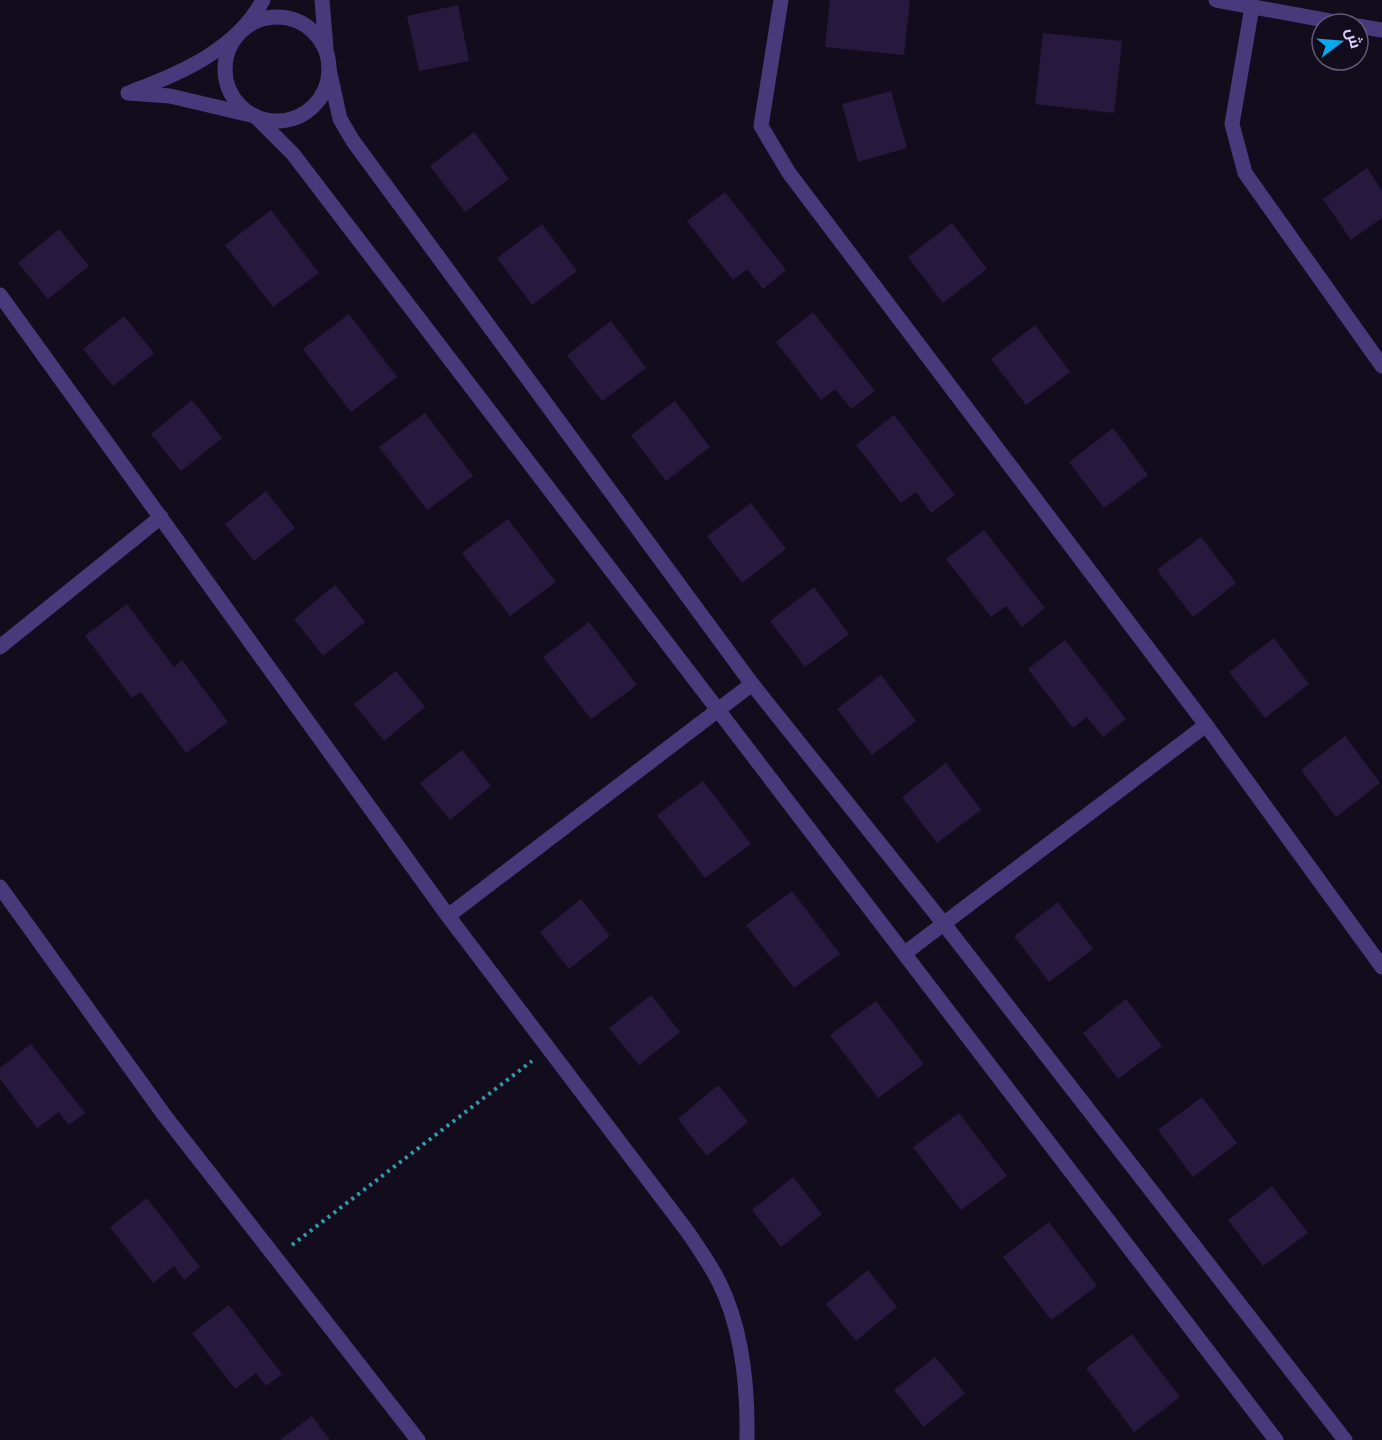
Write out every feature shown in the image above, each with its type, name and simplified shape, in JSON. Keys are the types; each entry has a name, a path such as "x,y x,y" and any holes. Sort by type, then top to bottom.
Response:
{"street":[{"path":"263,0 227,54 225,68 227,83 238,102 255,116 314,178 716,709 1276,1440"},
{"path":"322,0 328,62 340,119 353,141 752,684 944,924 1345,1440"},
{"path":"781,0 761,126 789,173 1206,725 1382,967"},
{"path":"1216,0 1310,17"},
{"path":"1252,7 1232,124 1245,172 1382,366"},
{"path":"270,17 285,17 311,30 321,41 328,62 321,98 311,108 284,120 255,116 170,96 128,93 207,57 243,29 270,17"},
{"path":"0,296 448,916 687,1231 720,1283 740,1343 748,1396 747,1440"},
{"path":"0,647 161,517"},
{"path":"448,916 716,709 752,684"},
{"path":"905,953 1206,725"},
{"path":"0,888 165,1116 418,1440"}],"path":[{"path":"276,1258 549,1048"}],"building":[{"path":"830,0 910,0 904,55 825,47"},
{"path":"458,5 469,61 419,71 407,16"},
{"path":"1043,33 1122,41 1114,113 1035,104"},
{"path":"891,91 907,148 858,162 842,104"},
{"path":"474,132 509,179 465,212 430,166"},
{"path":"1367,168 1382,191 1382,218 1351,240 1323,199"},
{"path":"725,192 786,270 763,289 747,269 733,280 687,221"},
{"path":"271,210 319,273 273,307 225,245"},
{"path":"952,223 987,269 943,303 908,257"},
{"path":"542,224 577,271 532,305 497,258"},
{"path":"59,229 89,266 48,299 18,263"},
{"path":"813,312 875,391 851,409 835,389 821,400 776,342"},
{"path":"349,314 397,377 351,412 303,349"},
{"path":"124,316 154,353 113,386 83,349"},
{"path":"611,321 646,368 602,401 567,355"},
{"path":"1035,325 1070,372 1026,405 991,359"},
{"path":"192,400 222,438 181,471 151,434"},
{"path":"675,401 710,447 666,481 631,435"},
{"path":"425,413 473,476 427,510 379,447"},
{"path":"894,415 955,495 931,513 916,492 901,503 856,445"},
{"path":"1113,428 1148,475 1104,508 1069,462"},
{"path":"266,491 295,528 254,561 225,524"},
{"path":"751,503 786,549 742,583 707,536"},
{"path":"508,519 556,582 510,616 462,553"},
{"path":"984,530 1045,608 1022,627 1006,606 991,617 946,559"},
{"path":"1201,537 1236,583 1193,617 1157,570"},
{"path":"335,585 365,622 323,656 294,619"},
{"path":"814,587 849,634 805,667 770,621"},
{"path":"127,604 174,667 182,660 228,722 186,753 141,692 132,698 85,636"},
{"path":"589,622 637,685 591,719 543,657"},
{"path":"1274,638 1309,684 1265,718 1229,672"},
{"path":"1065,640 1126,719 1103,737 1087,717 1073,728 1028,669"},
{"path":"396,671 425,707 384,741 354,704"},
{"path":"881,675 916,721 872,755 837,709"},
{"path":"1345,736 1380,783 1336,817 1301,770"},
{"path":"462,750 491,786 450,820 420,783"},
{"path":"946,763 981,810 937,843 902,797"},
{"path":"703,781 751,844 705,878 657,815"},
{"path":"792,891 840,954 794,988 746,925"},
{"path":"581,899 610,936 569,969 540,932"},
{"path":"1058,902 1093,949 1049,982 1014,936"},
{"path":"651,995 680,1032 639,1065 609,1028"},
{"path":"1126,999 1162,1046 1118,1079 1083,1033"},
{"path":"876,1001 924,1064 878,1098 830,1035"},
{"path":"31,1044 85,1113 69,1125 59,1112 37,1128 0,1079 0,1068"},
{"path":"718,1085 748,1122 707,1156 678,1119"},
{"path":"1202,1097 1237,1143 1193,1177 1158,1130"},
{"path":"959,1113 1007,1176 961,1210 913,1147"},
{"path":"793,1177 822,1214 781,1247 752,1210"},
{"path":"1272,1186 1308,1233 1263,1266 1228,1220"},
{"path":"147,1198 200,1267 184,1280 174,1266 153,1283 110,1227"},
{"path":"1049,1222 1097,1286 1051,1320 1003,1257"},
{"path":"868,1270 897,1307 856,1341 826,1304"},
{"path":"229,1305 282,1374 266,1386 256,1373 235,1389 192,1333"},
{"path":"1132,1334 1180,1397 1134,1432 1086,1368"},
{"path":"935,1357 965,1393 924,1427 894,1390"},
{"path":"312,1416 330,1440 280,1440"}]}
